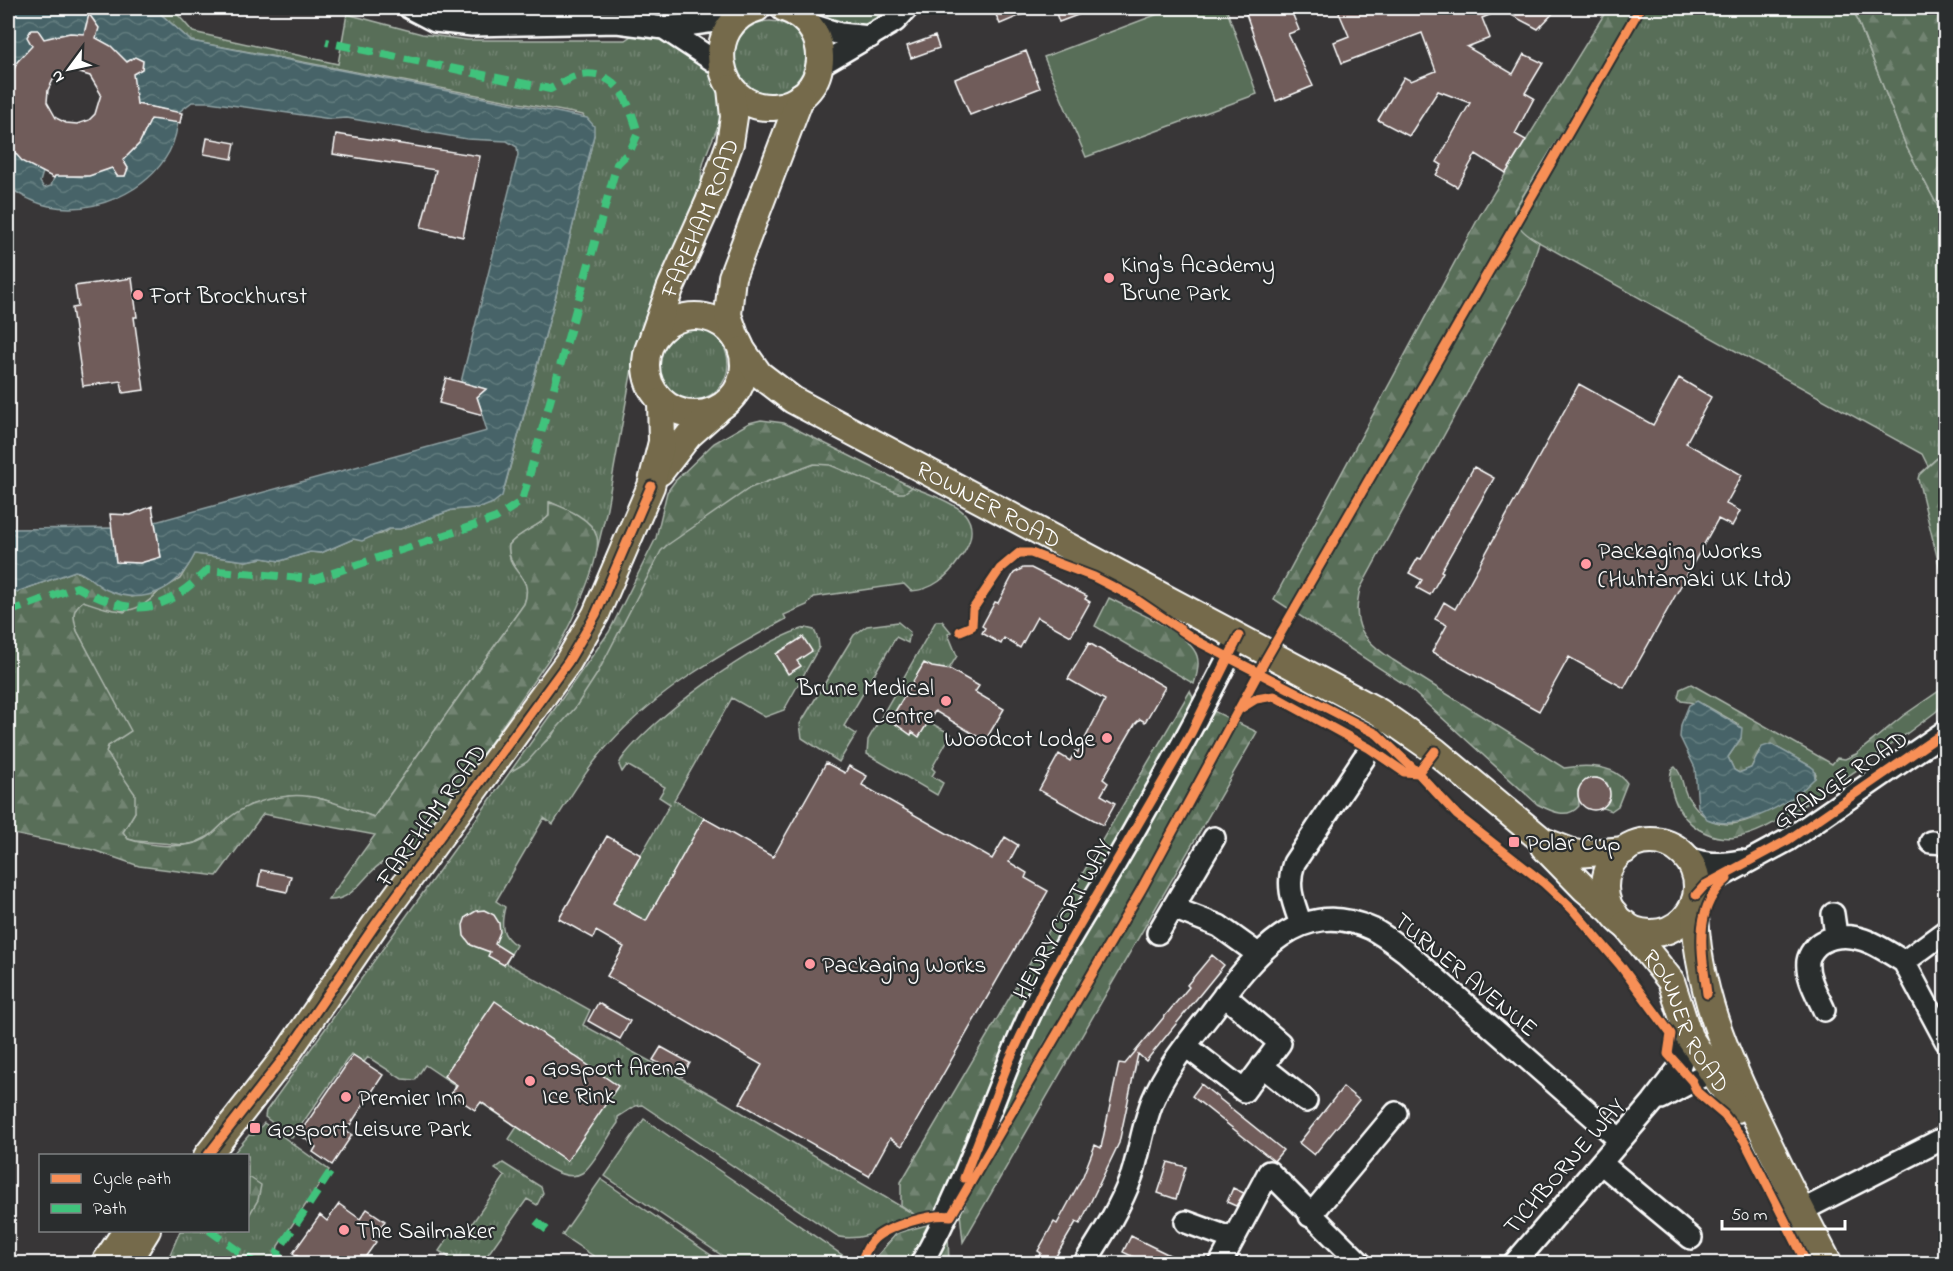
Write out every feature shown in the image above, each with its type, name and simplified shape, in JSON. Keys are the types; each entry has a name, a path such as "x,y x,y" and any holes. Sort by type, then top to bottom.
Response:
{"main road":[{"name":"FAREHAM ROAD","path":"649,345 670,289 709,202 730,143 734,117 720,48 726,32 748,11"},
{"path":"726,76 742,98 756,105 772,107 787,104 801,96 813,82 820,65 821,51 796,13"},
{"path":"739,344 716,321 690,316 666,325 649,345 645,360 646,375 652,390 661,402 686,414 704,414 724,405 736,393 742,379 744,365 739,344 728,315 732,278 801,96"},
{"name":"ROWNER ROAD","path":"739,344 759,374 793,400 1009,517 1305,671 1414,734 1543,841 1568,852 1587,855 1625,850"},
{"name":"ROWNER ROAD","path":"724,405 754,395 776,395 793,400"},
{"name":"FAREHAM ROAD","path":"207,1153 286,1055 375,925 568,662 596,614 651,486 662,442 661,402"},
{"name":"FAREHAM ROAD","path":"651,486 689,435 724,405"},
{"name":"ROWNER ROAD","path":"1517,819 1585,889 1619,918 1671,981 1689,1037 1801,1211"},
{"path":"1696,906 1682,921 1663,932 1642,932 1619,918 1607,895 1607,877 1612,865 1625,850 1637,844 1651,842 1667,845 1680,852 1694,872 1696,906 1696,990 1714,1061 1711,1071"},
{"name":"ROWNER ROAD","path":"1696,906 1707,994 1727,1058 1801,1211 1829,1263"},
{"path":"104,1263 126,1232"},
{"path":"126,1263 146,1232"},
{"path":"144,1263 160,1232"}],"street":[{"path":"410,8 429,19 451,24 509,26 622,22 664,28 748,11"},
{"path":"820,65 895,21 907,8"},
{"path":"796,13 840,34 870,37"},
{"path":"664,28 726,76"},
{"name":"HENRY CORT WAY","path":"921,1263 938,1233 976,1150 1009,1061 1045,984 1191,732 1239,636"},
{"name":"GRANGE ROAD","path":"1696,906 1705,885 1788,840 1946,731"},
{"path":"1301,924 1290,894 1289,877 1294,863 1364,758"},
{"path":"1158,933 1214,838"},
{"name":"GRANGE ROAD","path":"1680,852 1694,861 1707,863 1727,863 1756,858"},
{"name":"GRANGE ROAD","path":"1707,994 1702,945 1707,903 1718,887 1756,858"},
{"path":"1173,908 1219,926 1258,954"},
{"name":"TURNER AVENUE","path":"1090,1262 1131,1176 1153,1099 1166,1074 1224,995 1258,954 1281,934 1301,924 1324,920 1349,920 1374,930 1406,952 1620,1140"},
{"path":"1824,1010 1811,978 1808,959 1835,924 1904,962 1946,1041"},
{"path":"1904,962 1946,931"},
{"path":"1186,1046 1244,1091 1280,1043 1224,995"},
{"name":"TICHBORNE WAY","path":"1514,1263 1602,1164 1653,1102 1679,1068 1689,1037"},
{"path":"1262,1066 1306,1101"},
{"name":"TICHBORNE WAY","path":"1653,1102 1711,1071"},
{"path":"1310,1216 1396,1113"},
{"path":"1801,1211 1946,1137"},
{"path":"1602,1164 1691,1238"},
{"path":"1220,1263 1269,1172 1310,1216 1361,1263"},
{"path":"1186,1222 1233,1239"}],"green space":[{"path":"154,8 172,8 193,32 338,64 347,14 422,34 467,40 625,40 637,32 680,49 694,59 707,70 722,97 722,112 702,168 702,193 635,352 606,513 595,558 597,544 574,513 550,502 549,516 518,536 509,545 511,562 526,587 524,604 374,817 322,799 289,796 250,805 228,819 211,835 195,843 185,845 128,839 123,832 135,812 121,774 106,752 108,746 130,731 77,631 75,611 83,601 124,612 150,600 159,591 180,579 195,554 246,561 262,558 280,561 310,552 321,553 353,539 381,534 389,529 400,529 452,510 483,507 505,486 560,280 594,135 583,115 191,41"},
{"path":"819,8 897,8 867,25 848,27 839,24"},
{"path":"1174,8 1226,8 1257,94 1086,157 1044,57"},
{"path":"1608,8 1639,8 1514,210 1522,229 1539,242 1526,285 1360,589 1357,613 1362,631 1374,646 1564,768 1589,766 1607,769 1627,783 1618,806 1611,811 1603,808 1610,797 1607,783 1597,778 1588,779 1578,790 1579,806 1569,813 1559,813 1537,804 1407,686 1274,599 1480,215"},
{"path":"1639,8 1853,8 1906,146 1945,220 1945,451 1928,466 1922,454 1524,234 1516,225 1514,210"},
{"path":"1853,8 1945,8 1945,220 1906,146"},
{"path":"777,21 796,31 804,43 806,57 804,71 796,83 784,91 763,93 744,83 736,71 734,50 744,31 756,23"},
{"path":"699,328 718,338 726,350 728,364 726,378 718,390 706,398 685,400 666,390 658,378 656,357 666,338 678,330"},
{"path":"761,420 784,423 912,487 904,493 898,493 830,465 814,464 750,488 666,546 661,551 597,674 575,708 527,762 510,772 609,632 656,538 667,492 675,481 714,443 749,423"},
{"path":"1945,451 1945,589 1918,479 1919,475"},
{"path":"820,458 897,482 955,506 965,514 971,526 970,538 963,555 944,577 933,585 919,590 911,591 904,584 814,597 807,605 784,615 786,619 715,659 670,690 628,724 601,753 553,824 544,818 496,901 505,907 504,933 516,945 506,963 590,1010 583,1025 712,1095 917,1216 869,1235 839,1237 642,1105 635,1106 618,1117 618,1123 596,1157 582,1173 574,1176 564,1175 544,1165 509,1139 517,1127 425,1065 415,1080 402,1079 368,1057 364,1062 351,1054 292,1138 265,1117 266,1111 510,772 552,736 661,543 762,477"},
{"path":"549,502 584,519 590,524 597,537 595,560 584,592 558,646 427,834 401,866 390,860 385,861 346,896 328,900 375,835 263,814 217,876 139,866 93,850 8,833 8,595 75,571 132,597 159,591 141,606 132,609 115,610 83,601 74,614 77,631 131,731 108,746 106,752 135,794 135,812 123,832 128,839 146,844 187,845 208,837 229,818 250,805 289,796 322,799 374,817 524,604 526,586 509,554 509,545 518,536 549,516"},
{"path":"1109,598 1171,630 1192,647 1198,663 1194,684 1095,626"},
{"path":"936,621 942,621 951,632 948,634 957,656 942,680 927,721 951,734 932,768 935,771 932,776 943,783 937,795 867,754 868,740"},
{"path":"898,622 910,632 908,643 896,637 844,726 856,734 839,762 802,738 800,724 854,635 867,626"},
{"path":"806,628 814,630 819,647 784,710 765,717 732,698 674,800 704,818 646,921 626,910 610,909 670,804 659,797 665,787 627,765 622,772 619,765 621,760 655,724 706,683 760,648 785,635"},
{"path":"1691,684 1832,764 1837,758 1845,759 1856,754 1904,715 1945,687 1945,705 1818,796 1761,829 1729,838 1705,833 1681,812 1672,791 1670,779 1672,769 1675,767 1678,771 1687,796 1700,813 1715,822 1730,824 1745,821 1777,805 1815,778 1816,774 1810,766 1771,744 1759,751 1751,768 1739,773 1734,770 1728,757 1741,738 1738,724 1703,704 1681,701 1678,697 1680,689"},
{"path":"1190,691 1195,702 1257,732 963,1242 959,1203 917,1216 901,1205 901,1182"},
{"path":"644,1119 845,1257 840,1263 733,1263 605,1176"},
{"path":"264,1123 329,1170 278,1246 276,1257 278,1263 166,1264 180,1232 249,1232 249,1154 233,1154 249,1135 254,1135"},
{"path":"503,1163 541,1187 543,1193 537,1205 527,1199 486,1257 495,1263 445,1263 449,1257 439,1251 452,1232 462,1238 505,1176 495,1169"},
{"path":"249,1177 261,1185 258,1200 249,1215"},
{"path":"601,1179 718,1260 716,1263 604,1263 562,1235"},
{"path":"934,1223 948,1235 949,1263 870,1264 897,1233"}],"water":[{"path":"8,8 154,8 191,41 587,118 594,126 594,135 560,280 502,496 483,507 452,510 400,529 389,529 362,541 353,539 321,553 310,552 280,561 262,558 246,561 195,554 179,577 158,592 147,595 121,595 103,588 84,574 75,571 8,595 8,529 112,528 116,562 140,563 161,557 155,522 487,431 477,397 486,389 461,382 518,155 517,147 507,141 467,139 347,118 331,119 209,102 192,102 179,112 176,132 169,152 147,179 133,189 118,197 84,207 66,208 43,205 8,187 8,145 23,161 43,172 40,182 44,188 51,186 55,175 84,177 112,167 117,176 125,176 128,168 123,160 139,144 151,119 160,120 165,115 162,109 136,104 132,74 142,69 143,61 135,58 126,62 111,46 96,38 94,21 86,24 84,34 60,35 39,43 22,58 8,79"},
{"path":"1697,701 1742,728 1741,738 1728,757 1734,770 1739,773 1751,768 1762,747 1771,744 1814,769 1815,778 1780,806 1750,819 1721,822 1707,819 1698,807 1695,768 1680,737 1681,725 1689,705"}],"building":[{"path":"993,8 1038,8 1000,24"},
{"path":"1054,8 1094,8 1094,9 1059,22"},
{"path":"1244,8 1290,8 1299,30 1288,34 1313,86 1276,101"},
{"path":"1337,8 1558,8 1538,29 1502,10 1482,18 1490,38 1467,47 1513,74 1524,54 1543,63 1525,93 1534,98 1515,134 1526,140 1506,173 1476,154 1457,187 1436,175 1442,165 1437,162 1470,103 1438,91 1409,136 1378,120 1404,77 1411,81 1436,71 1422,33 1342,63 1334,42 1349,36"},
{"path":"89,14 99,28 96,38 111,46 127,62 135,57 143,61 142,69 133,74 137,104 182,113 180,123 151,119 139,144 123,160 128,168 125,176 117,176 112,168 89,176 55,176 54,178 23,162 8,145 8,124 11,123 8,84 17,62 32,46 27,37 31,30 38,30 44,39 70,33 84,34","holes":["73,71 90,76 101,94 95,114 89,120 77,124 66,123 56,118 47,102 48,90 53,80 62,73"]},
{"path":"935,36 939,48 911,58 907,46"},
{"path":"1026,51 1040,88 970,115 955,79"},
{"path":"336,134 480,156 463,237 421,227 436,170 333,154"},
{"path":"207,138 235,143 232,159 204,154"},
{"path":"132,278 137,317 134,317 144,390 123,393 121,381 83,386 72,308 78,307 75,286"},
{"path":"446,378 486,389 477,397 483,415 439,403"},
{"name":"Packaging Works (Huhtamaki UK Ltd)","path":"1679,378 1711,397 1686,443 1742,475 1726,504 1740,511 1732,526 1718,519 1624,688 1569,657 1539,711 1432,652 1447,625 1435,619 1444,602 1455,609 1579,384 1653,425"},
{"path":"1474,467 1494,478 1441,571 1443,572 1430,595 1417,588 1422,580 1409,573 1418,558 1421,559"},
{"path":"152,506 161,557 140,563 116,562 110,514 131,515"},
{"path":"1023,568 1031,568 1087,596 1085,599 1090,602 1071,636 1037,617 1020,648 1004,638 1001,644 982,633 985,628 982,626 995,602 998,603 1014,573"},
{"path":"803,637 812,651 797,661 801,666 788,674 776,654"},
{"name":"Woodcot Lodge","path":"1089,643 1165,687 1145,722 1140,719 1135,724 1103,779 1108,783 1101,795 1115,803 1103,825 1039,790 1059,754 1070,761 1075,751 1078,752 1105,700 1068,679"},
{"name":"Brune Medical Centre","path":"924,663 932,667 951,670 979,686 975,692 1004,709 985,741 935,711 919,737 912,732 911,735 890,720"},
{"name":"Packaging Works","path":"826,763 845,773 849,766 867,776 862,785 992,859 1005,837 1018,845 1009,862 1027,873 1025,878 1048,891 902,1146 890,1138 869,1176 740,1103 762,1065 607,976 624,947 596,931 593,938 559,919 607,836 641,855 613,903 646,921 704,818 773,857"},
{"path":"1594,778 1605,783 1610,794 1605,805 1594,810 1583,805 1578,794 1583,783"},
{"path":"261,870 291,876 287,892 258,886"},
{"path":"484,910 494,915 499,923 500,932 495,944 511,954 504,965 488,956 490,952 471,945 464,936 463,925 466,917 476,911"},
{"path":"1212,955 1224,965 1146,1061 1138,1054 1119,1143 1080,1224 1076,1222 1052,1263 1034,1263 1041,1253 1038,1251 1054,1222 1057,1224 1083,1176 1095,1145 1101,1148 1119,1063 1125,1064 1189,987 1187,985"},
{"name":"Gosport Arena Ice Rink","path":"495,1001 618,1086 567,1161 481,1102 475,1110 451,1094 457,1085 444,1076"},
{"path":"598,1003 630,1021 620,1039 588,1021"},
{"path":"661,1047 690,1063 682,1076 653,1060"},
{"name":"Premier Inn","path":"353,1055 383,1075 346,1131 352,1135 332,1165 313,1152 316,1147 299,1134"},
{"path":"1201,1084 1283,1150 1274,1161 1192,1096"},
{"path":"1343,1087 1359,1100 1314,1155 1299,1143"},
{"path":"1168,1162 1186,1167 1176,1199 1158,1193"},
{"path":"1233,1188 1244,1193 1236,1206 1227,1202"},
{"name":"The Sailmaker","path":"339,1204 360,1219 367,1209 385,1221 372,1239 376,1242 361,1263 307,1263 293,1253 320,1215 327,1221"},
{"path":"1131,1236 1186,1263 1146,1263 1123,1252"}],"marked path":[{"path":"8,612 77,587 115,603 131,607 146,607 160,604 175,596 207,570 315,579 496,518 522,501 617,164 630,151 638,133 631,111 620,91 604,77 580,75 550,89 326,42"},
{"path":"281,1264 278,1252 333,1168"},
{"path":"536,1221 547,1230"},
{"path":"212,1232 256,1264"}],"cycle path":[{"path":"860,1264 872,1241 881,1234 900,1225 933,1216 951,1216 1141,890 1267,657 1640,8"},
{"path":"209,1154 286,1055 375,925 568,662 596,614 651,486"},
{"path":"960,631 972,626 973,609 1000,569 1019,553 1031,553 1094,577 1131,596 1197,641 1377,734 1418,773 1435,751"},
{"path":"964,1178 1009,1061 1045,984 1191,733 1239,636"},
{"path":"1240,709 1256,699 1274,696 1369,748 1404,772 1418,773 1457,815 1544,883 1573,910 1620,965 1671,1034 1668,1054 1692,1081 1697,1092 1724,1115 1744,1140 1807,1264"},
{"path":"1696,895 1705,885 1788,840 1946,731"},
{"path":"1707,994 1702,947 1704,917 1708,903 1727,879"}],"place":[{"name":"King's Academy Brune Park","path":"1109,278"},
{"name":"Fort Brockhurst","path":"138,295"},
{"name":"Packaging Works (Huhtamaki UK Ltd)","path":"1586,564"},
{"name":"Brune Medical Centre","path":"946,701"},
{"name":"Woodcot Lodge","path":"1107,738"},
{"name":"Polar Cup","path":"1514,842"},
{"name":"Packaging Works","path":"810,964"},
{"name":"Gosport Arena Ice Rink","path":"530,1081"},
{"name":"Premier Inn","path":"346,1097"},
{"name":"Gosport Leisure Park","path":"255,1128"},
{"name":"The Sailmaker","path":"344,1230"}]}
